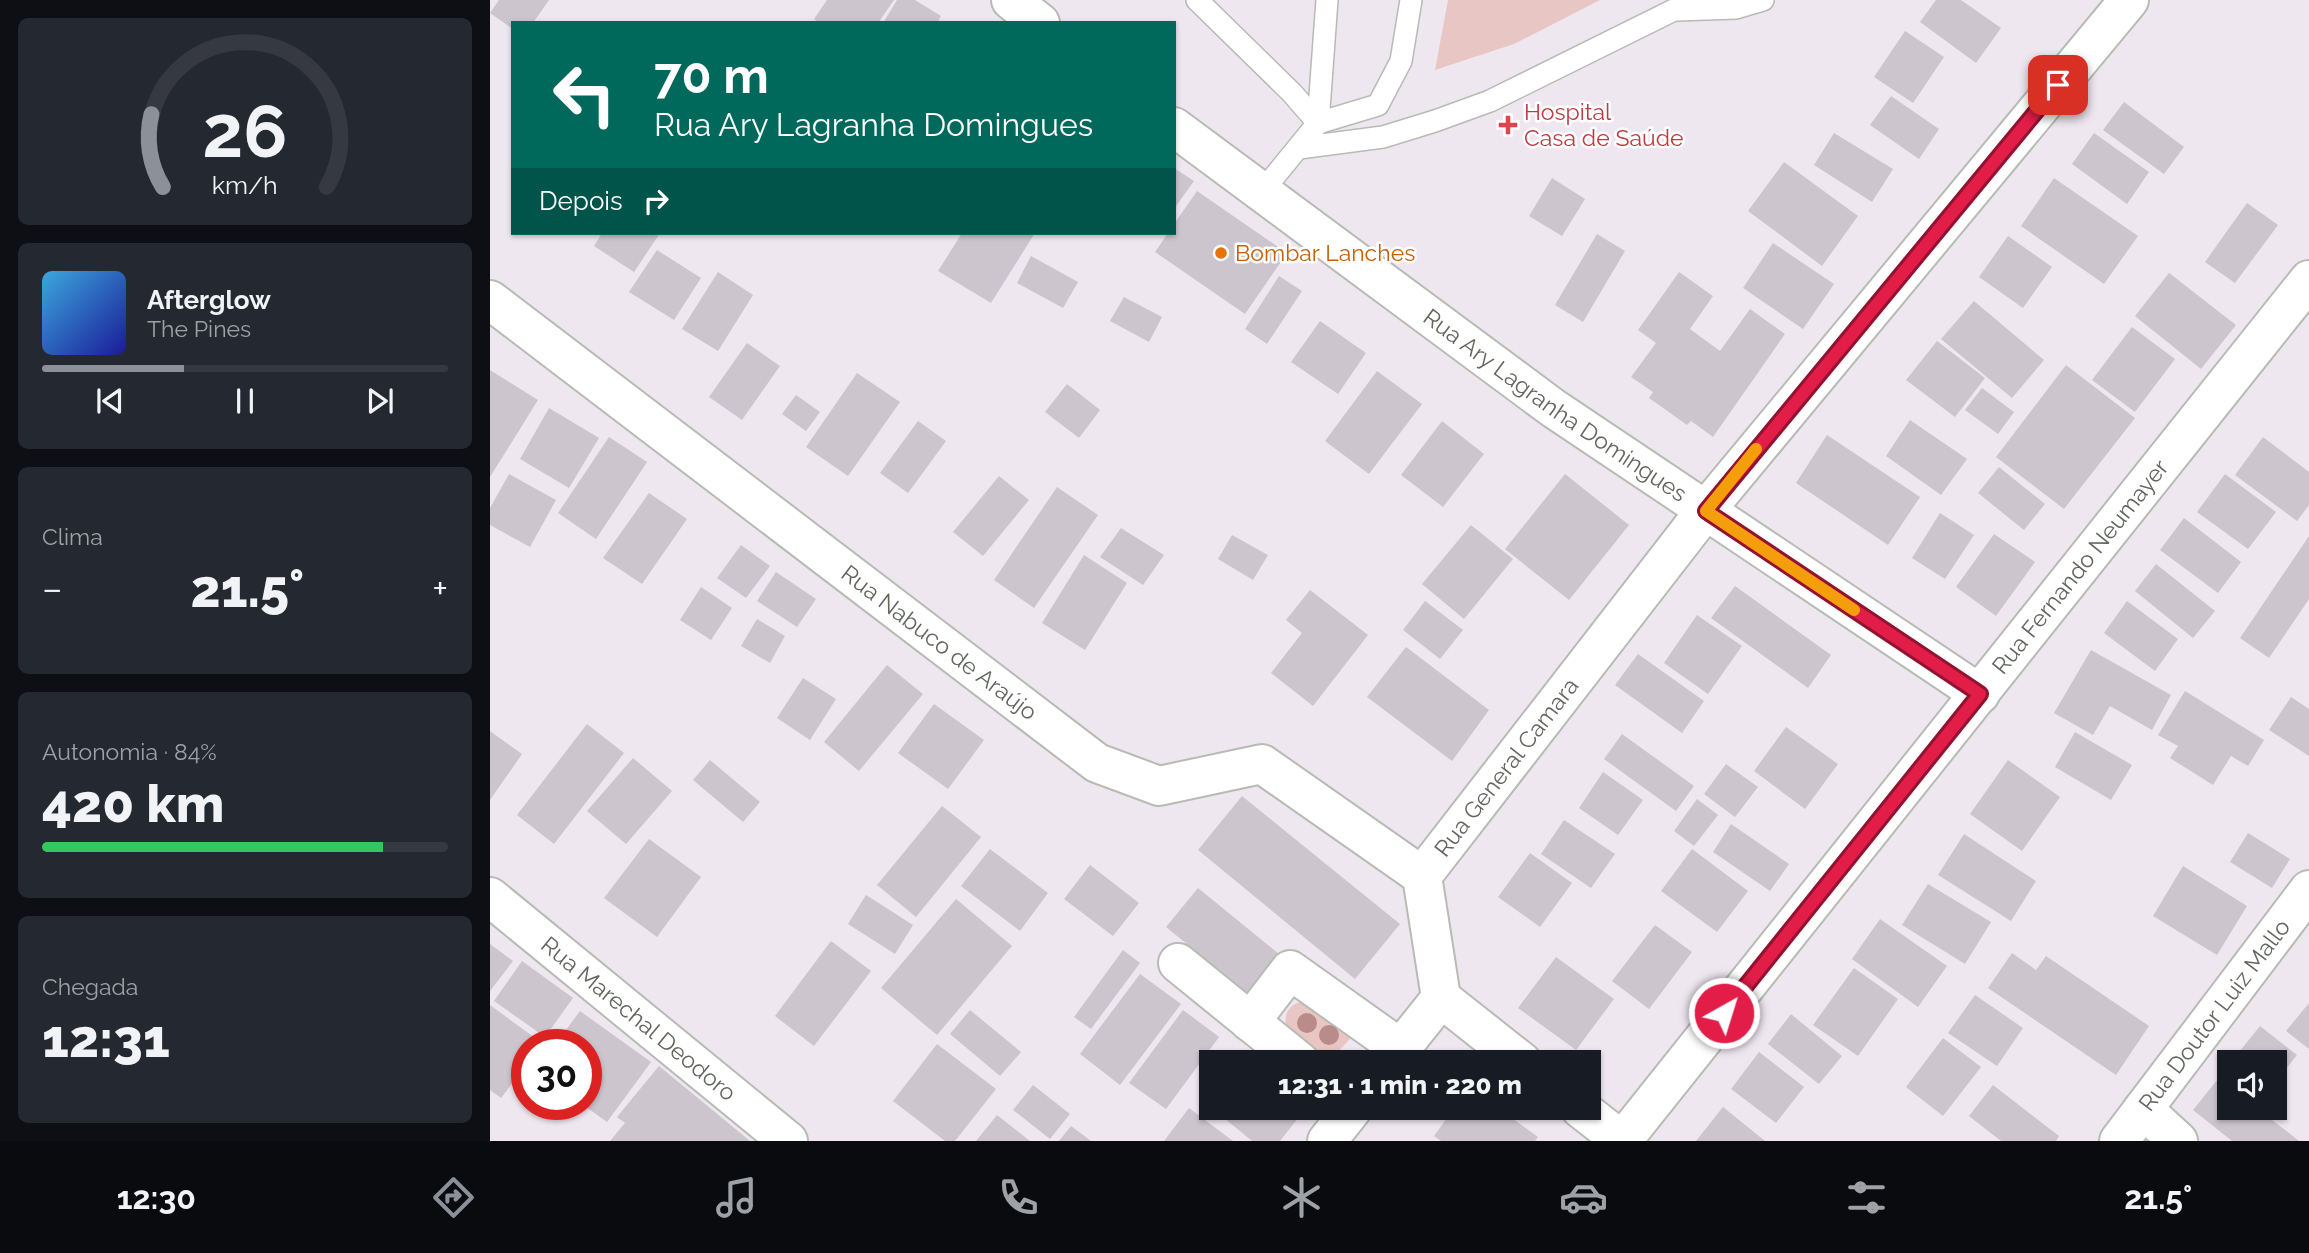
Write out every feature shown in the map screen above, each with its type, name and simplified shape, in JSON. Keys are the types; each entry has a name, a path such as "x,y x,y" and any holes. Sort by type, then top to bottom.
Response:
{"street":[{"path":"1011,0 1037,21"},
{"name":"Rua General Camara","path":"1441,998 1422,876 1706,511 2129,0"},
{"name":"Rua Ary Lagranha Domingues","path":"1176,129 1553,408 1980,694"},
{"name":"Rua Fernando Neumayer","path":"1595,1120 1622,1141 2309,280"},
{"name":"Rua Nabuco de Araújo","path":"490,300 1097,763 1159,786 1262,764 1422,876"},
{"name":"Rua Doutor Luiz Mallo","path":"2119,1141 2309,890"},
{"name":"Rua Marechal Deodoro","path":"490,897 788,1141"},
{"path":"1178,963 1285,1050"},
{"path":"1250,1022 1290,970 1388,1050"},
{"path":"1400,1050 1441,998 1507,1050"},
{"path":"2143,1109 2178,1141"},
{"path":"1327,1141 1344,1120"}],"lane":[{"path":"1197,0 1292,93 1318,123"},
{"path":"1261,194 1318,123 1326,0"},
{"path":"1318,123 1378,105 1401,61 1411,0"},
{"path":"1299,148 1382,136 1490,101 1694,0"},
{"path":"1674,10 1736,8 1763,0"}],"shaded area":[{"path":"1448,0 1600,0 1514,44 1435,70"},
{"path":"1312,999 1354,1034 1339,1050 1305,1050 1293,1039 1286,1022 1286,1014 1298,1003"}],"building":[{"path":"499,0 549,0 534,21 511,21 511,28 490,13"},
{"path":"827,0 894,0 879,21 814,19"},
{"path":"897,0 915,0 941,16 938,21 884,21"},
{"path":"1936,0 1961,0 2001,28 1976,63 1920,22"},
{"path":"1905,31 1944,57 1913,103 1874,77"},
{"path":"1891,96 1939,129 1919,159 1870,125"},
{"path":"2124,102 2184,147 2164,174 2103,130"},
{"path":"1834,133 1893,169 1872,202 1814,165"},
{"path":"2094,133 2149,172 2127,204 2072,164"},
{"path":"1784,162 1858,216 1822,266 1748,211"},
{"path":"1176,169 1194,181 1176,206"},
{"path":"1552,178 1585,199 1562,236 1529,216"},
{"path":"2054,178 2138,236 2104,284 2021,226"},
{"name":"Bombar Lanches","path":"1197,191 1287,253 1245,314 1155,252 1167,235 1176,235 1176,221"},
{"path":"2247,203 2278,225 2235,283 2205,262"},
{"path":"1597,234 1625,251 1583,322 1555,305"},
{"path":"601,235 659,235 634,272 594,246"},
{"path":"961,235 1034,235 991,303 938,271"},
{"path":"2008,236 2052,267 2023,308 1979,277"},
{"path":"1773,243 1834,284 1803,329 1743,288"},
{"path":"657,250 701,278 674,320 629,292"},
{"path":"1031,256 1078,282 1063,308 1017,283"},
{"path":"718,272 753,295 718,351 682,329"},
{"path":"1679,272 1713,296 1690,329 1720,351 1750,309 1785,334 1713,437 1691,421 1687,425 1649,398 1653,392 1631,377 1656,343 1638,330"},
{"path":"2169,273 2236,325 2201,369 2135,316"},
{"path":"1279,276 1302,291 1267,344 1245,329"},
{"path":"1124,297 1162,317 1149,342 1110,321"},
{"path":"1974,301 2044,360 2012,398 1941,339"},
{"path":"1320,321 1366,353 1338,394 1291,362"},
{"path":"2132,327 2175,359 2135,412 2092,380"},
{"path":"1937,341 1985,378 1955,417 1906,380"},
{"path":"747,343 780,366 742,420 709,397"},
{"path":"2066,365 2135,418 2064,509 1996,457"},
{"path":"490,370 538,400 490,477"},
{"path":"1377,371 1422,404 1369,474 1325,441"},
{"path":"857,373 900,402 848,476 806,447"},
{"path":"1067,384 1100,410 1079,438 1045,412"},
{"path":"1982,388 2014,412 1998,434 1965,410"},
{"path":"796,395 820,412 806,431 782,414"},
{"path":"549,408 599,438 569,488 520,459"},
{"path":"1910,420 1967,459 1941,495 1886,456"},
{"path":"918,421 946,441 908,493 880,473"},
{"path":"1442,421 1484,454 1443,507 1401,475"},
{"path":"1827,435 1920,497 1888,545 1796,483"},
{"path":"609,437 647,462 596,539 558,513"},
{"path":"2263,437 2309,472 2309,505 2297,521 2235,475"},
{"path":"1999,467 2045,504 2024,530 1978,493"},
{"path":"509,474 556,500 530,547 490,525 490,508"},
{"path":"1565,474 1629,525 1569,600 1505,549"},
{"path":"2225,474 2276,512 2248,549 2197,512"},
{"path":"999,476 1029,500 983,556 953,532"},
{"path":"1057,487 1098,515 1034,608 994,580"},
{"path":"649,493 687,519 642,584 603,558"},
{"path":"1940,513 1974,535 1945,579 1912,558"},
{"path":"2184,518 2241,562 2218,593 2160,550"},
{"path":"1471,525 1513,559 1464,619 1422,584"},
{"path":"1121,528 1164,555 1143,585 1100,557"},
{"path":"1994,534 2035,562 1996,616 1956,587"},
{"path":"1232,535 1268,555 1253,580 1218,559"},
{"path":"2309,536 2309,599 2269,658 2240,638"},
{"path":"741,545 770,566 746,598 717,578"},
{"path":"1084,555 1127,583 1085,650 1042,623"},
{"path":"2156,564 2215,611 2193,638 2135,591"},
{"path":"776,572 816,599 797,627 757,601"},
{"path":"1735,586 1831,655 1808,688 1711,618"},
{"path":"701,587 732,608 711,640 680,620"},
{"path":"1310,590 1368,635 1313,706 1271,673 1302,633 1286,620"},
{"path":"1425,601 1463,630 1440,659 1403,630"},
{"path":"2127,601 2178,639 2155,671 2104,633"},
{"path":"1697,615 1742,646 1708,694 1664,663"},
{"path":"757,619 785,636 770,663 741,646"},
{"path":"1406,647 1489,710 1452,761 1367,697"},
{"path":"2091,650 2171,695 2152,730 2110,706 2093,735 2054,713"},
{"path":"1638,654 1704,701 1682,733 1615,685"},
{"path":"887,665 923,694 859,771 824,742"},
{"path":"803,678 836,699 810,740 777,718"},
{"path":"2185,691 2264,740 2248,766 2231,756 2213,785 2170,758 2178,746 2158,735"},
{"path":"2291,697 2309,709 2309,756 2269,730"},
{"path":"934,704 984,740 948,789 898,753"},
{"path":"587,724 624,753 554,844 517,815"},
{"path":"1786,727 1838,764 1805,809 1754,771"},
{"path":"490,731 522,754 490,800"},
{"path":"2075,732 2132,765 2111,800 2055,767"},
{"path":"1622,734 1694,786 1676,811 1604,759"},
{"path":"633,758 672,791 626,844 587,811"},
{"path":"710,760 760,802 743,822 693,780"},
{"path":"2008,760 2060,797 2022,851 1970,814"},
{"path":"1726,764 1758,787 1735,817 1704,794"},
{"path":"1603,772 1643,800 1618,835 1579,808"},
{"path":"1242,796 1400,924 1355,979 1198,850"},
{"path":"1697,799 1718,815 1694,846 1674,831"},
{"path":"942,806 981,837 916,917 877,885"},
{"path":"1564,820 1615,854 1591,888 1541,854"},
{"path":"1731,824 1789,864 1770,891 1713,852"},
{"path":"2248,833 2290,859 2272,888 2230,862"},
{"path":"1964,834 2036,881 2011,921 1938,875"},
{"path":"649,839 701,877 657,937 604,898"},
{"path":"990,849 1048,893 1020,931 961,886"},
{"path":"1692,849 1748,891 1717,932 1661,891"},
{"path":"1530,853 1572,883 1540,927 1498,897"},
{"path":"1090,865 1139,903 1113,936 1064,899"},
{"path":"2183,866 2247,906 2217,955 2153,916"},
{"path":"1928,884 1991,922 1965,964 1902,925"},
{"path":"1198,888 1279,954 1247,993 1166,927"},
{"path":"866,895 913,925 895,954 848,924"},
{"path":"956,899 1012,946 937,1035 881,988"},
{"path":"1880,919 1947,966 1918,1007 1852,959"},
{"path":"1655,925 1692,952 1649,1009 1612,981"},
{"path":"831,941 871,971 814,1046 775,1016"},
{"path":"490,944 513,961 490,991"},
{"path":"1123,950 1140,963 1091,1029 1074,1017"},
{"path":"2012,953 2036,970 2046,956 2149,1026 2116,1075 1988,988"},
{"path":"1556,957 1614,999 1576,1050 1518,1008"},
{"path":"522,961 573,998 551,1029 534,1029 494,1001"},
{"path":"1854,968 1898,999 1858,1056 1813,1025"},
{"path":"1140,974 1181,1004 1120,1085 1080,1054"},
{"path":"1975,995 2023,1028 1997,1066 1948,1033"},
{"path":"2309,1003 2309,1049 2286,1031"},
{"path":"490,1005 523,1029 511,1029 511,1085 501,1098 490,1090"},
{"path":"970,1010 1021,1052 1000,1076 950,1034"},
{"path":"1183,1010 1219,1037 1209,1050 1199,1050 1199,1064 1166,1109 1129,1083"},
{"path":"580,1011 651,1062 607,1122 602,1118 602,1029 567,1029"},
{"path":"1791,1014 1842,1056 1819,1084 1768,1044"},
{"path":"2260,1026 2297,1055 2287,1068 2287,1050 2241,1050"},
{"path":"1943,1038 1981,1067 1943,1116 1906,1087"},
{"path":"937,1044 996,1089 955,1141 945,1141 893,1101"},
{"path":"1759,1052 1804,1087 1776,1123 1731,1089"},
{"path":"659,1066 750,1141 610,1141 625,1123 617,1117"},
{"path":"2217,1080 2217,1120 2272,1120 2299,1141 2232,1141 2193,1110"},
{"path":"1033,1085 1070,1114 1050,1139 1013,1110"},
{"path":"1993,1085 2059,1136 2056,1141 2001,1141 1969,1116"},
{"path":"1723,1107 1765,1141 1696,1141"},
{"path":"1189,1108 1199,1116 1199,1120 1205,1120 1233,1141 1164,1141"},
{"path":"997,1115 1030,1141 976,1141"},
{"path":"1226,1120 1297,1120 1280,1141 1252,1141"},
{"path":"1445,1120 1515,1120 1538,1137 1535,1141 1441,1141 1434,1136"},
{"path":"1071,1126 1091,1141 1059,1141"}],"slow traffic":[{"path":"1756,449 1706,511 1854,610"}],"place":[{"name":"Hospital Casa de Saúde","path":"1508,125"},
{"name":"Bombar Lanches","path":"1221,253"}],"route":[{"path":"1724,1013 1980,694 1706,511 2058,85"}]}
